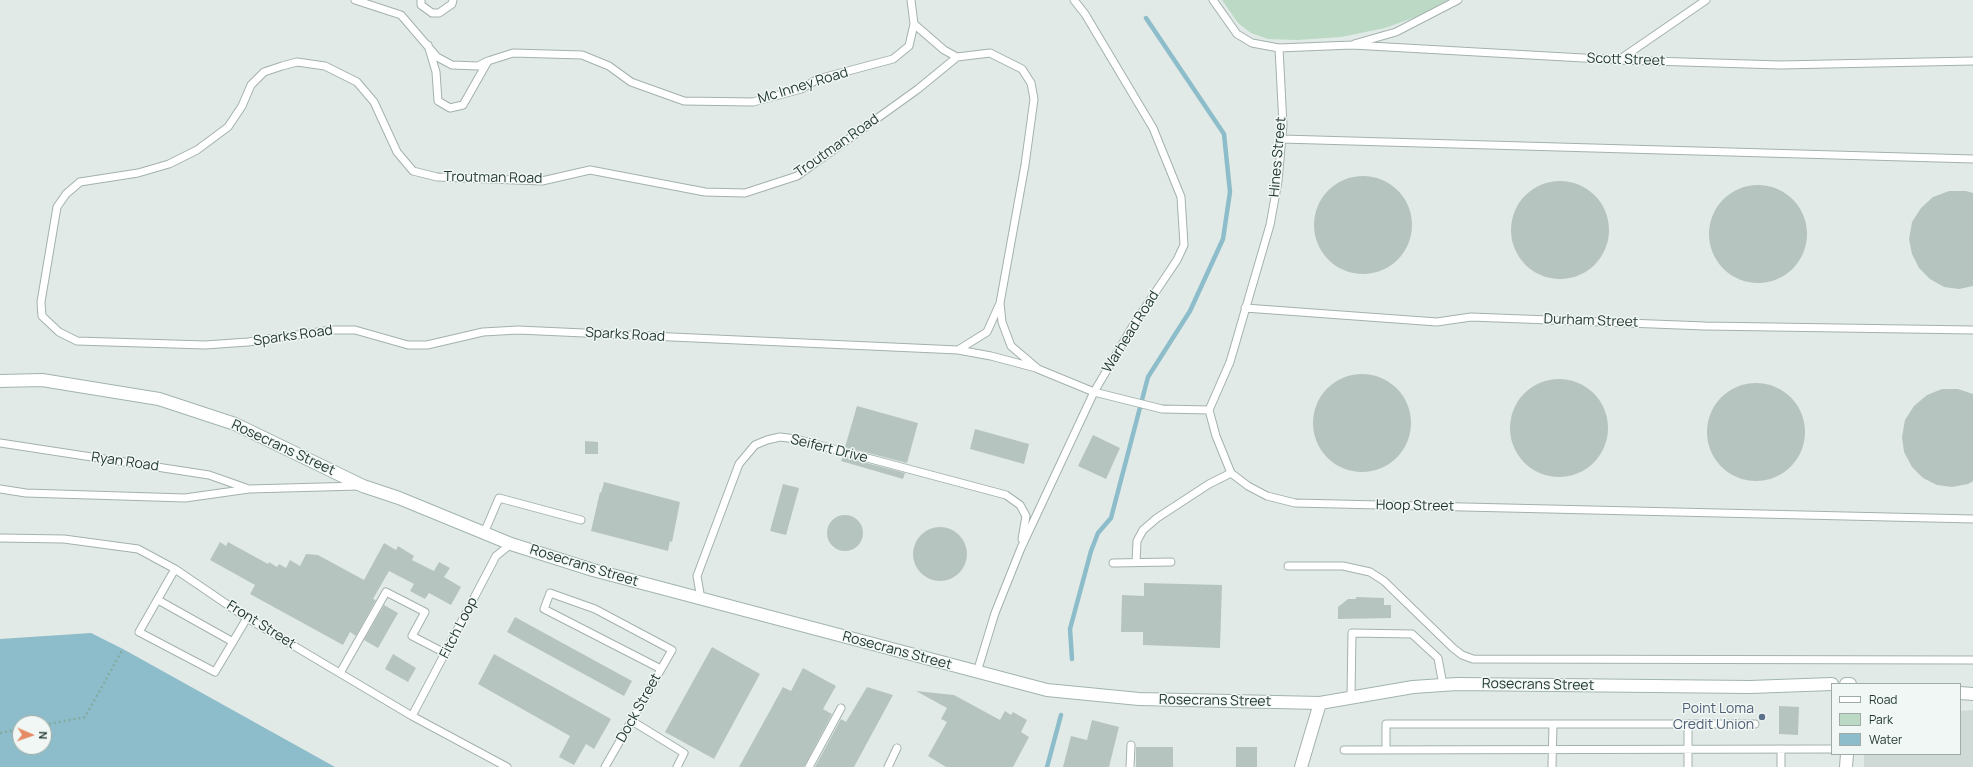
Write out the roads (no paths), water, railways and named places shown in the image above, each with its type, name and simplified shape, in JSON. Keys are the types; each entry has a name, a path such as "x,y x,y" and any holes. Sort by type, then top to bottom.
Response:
{"street":[{"name":"Rosecrans Street","path":"0,381 42,380 159,399 235,424 362,486 398,498 511,544 593,570 1047,690 1139,699 1320,703 1351,696 1413,687 1443,685 1750,687 1831,684"},
{"path":"1961,693 1973,694"},
{"path":"1301,767 1320,703"},
{"path":"1846,755 1846,767"}],"lane":[{"name":"Mc Inney Road","path":"355,0 400,15 437,57 452,65 478,66 488,61 513,53 582,55 609,66 631,82 684,101 753,102 801,89 818,79 893,58 909,46 914,24 911,0"},
{"path":"421,0 421,5 432,13 439,13 452,4 453,0"},
{"name":"Warhead Road","path":"977,672 995,613 1021,548 1094,392 1134,324 1177,260 1184,245 1181,197 1153,128 1085,14 1075,0"},
{"path":"1213,0 1237,34 1252,43 1279,48"},
{"path":"1352,45 1363,40 1396,32 1458,0"},
{"path":"1618,60 1706,0"},
{"path":"914,24 944,50 957,56 990,53 1022,69 1031,83 1034,99 1025,165 1000,303 986,332 958,350"},
{"path":"428,45 436,72 438,101 450,108 463,105 488,61"},
{"name":"Scott Street","path":"1279,48 1352,45 1618,60 1780,65 1973,61"},
{"name":"Hines Street","path":"1245,308 1270,225 1278,181 1282,139 1279,48"},
{"name":"Troutman Road","path":"282,66 297,62 325,66 357,82 374,102 397,152 413,171 437,177 542,181 590,170 705,192 744,193 797,176 918,89 957,56"},
{"name":"Sparks Road","path":"282,66 264,72 251,85 242,106 228,126 197,150 169,164 138,173 80,182 66,194 57,207 41,302 42,316 59,332 77,341 205,345 248,342 340,330 356,330 408,345 427,345 483,332 518,330 958,350"},
{"path":"1282,139 1973,159"},
{"path":"1000,303 1002,322 1012,346 1038,369"},
{"path":"1136,562 1137,541 1143,530 1157,518 1209,484 1231,473 1216,436 1209,410 1230,362 1245,308"},
{"name":"Durham Street","path":"1245,308 1437,322 1472,317 1705,326 1973,330"},
{"path":"958,350 991,356 1038,369 1094,392 1137,404 1162,409 1209,410"},
{"name":"Seifert Drive","path":"701,599 697,576 739,464 755,445 780,437 796,439 1006,495 1020,505 1026,516 1021,548"},
{"name":"Ryan Road","path":"0,443 209,475 249,489"},
{"name":"Hoop Street","path":"1231,473 1248,486 1267,496 1295,503 1782,516 1973,519"},
{"name":"Ryan Road","path":"0,489 26,493 185,498 249,489 362,486"},
{"path":"484,533 499,498 581,520"},
{"name":"Front Street","path":"0,538 64,539 138,549 175,569 247,618 412,716 507,767"},
{"name":"Fitch Loop","path":"412,716 496,556 511,544"},
{"path":"1113,563 1170,562"},
{"path":"1288,566 1343,566 1370,572 1384,581 1462,655 1473,659 1973,660"},
{"path":"175,569 139,632 215,672 247,618"},
{"path":"340,673 386,592 425,612 412,636 445,653"},
{"name":"Dock Street","path":"605,767 672,650 595,609 550,592 544,609 661,669"},
{"path":"158,600 233,642"},
{"path":"1351,696 1352,633 1412,634 1438,658 1443,685"},
{"path":"809,767 841,708"},
{"path":"632,721 684,753 677,767"},
{"path":"1386,750 1386,724 1755,724"},
{"path":"1552,767 1553,724"},
{"path":"1688,724 1688,767"},
{"path":"1130,767 1131,744"},
{"path":"888,767 898,748"},
{"path":"1781,749 1781,767"},
{"path":"1344,750 1831,749"}],"water":[{"path":"91,633 123,649 335,767 0,767 0,639"}],"waterway":[{"path":"1072,659 1070,629 1091,551 1098,533 1111,518 1148,377 1190,311 1223,239 1230,192 1224,134 1146,18"},
{"path":"1047,767 1061,715"}],"place":[{"name":"Point Loma Credit Union","path":"1762,717"}]}
